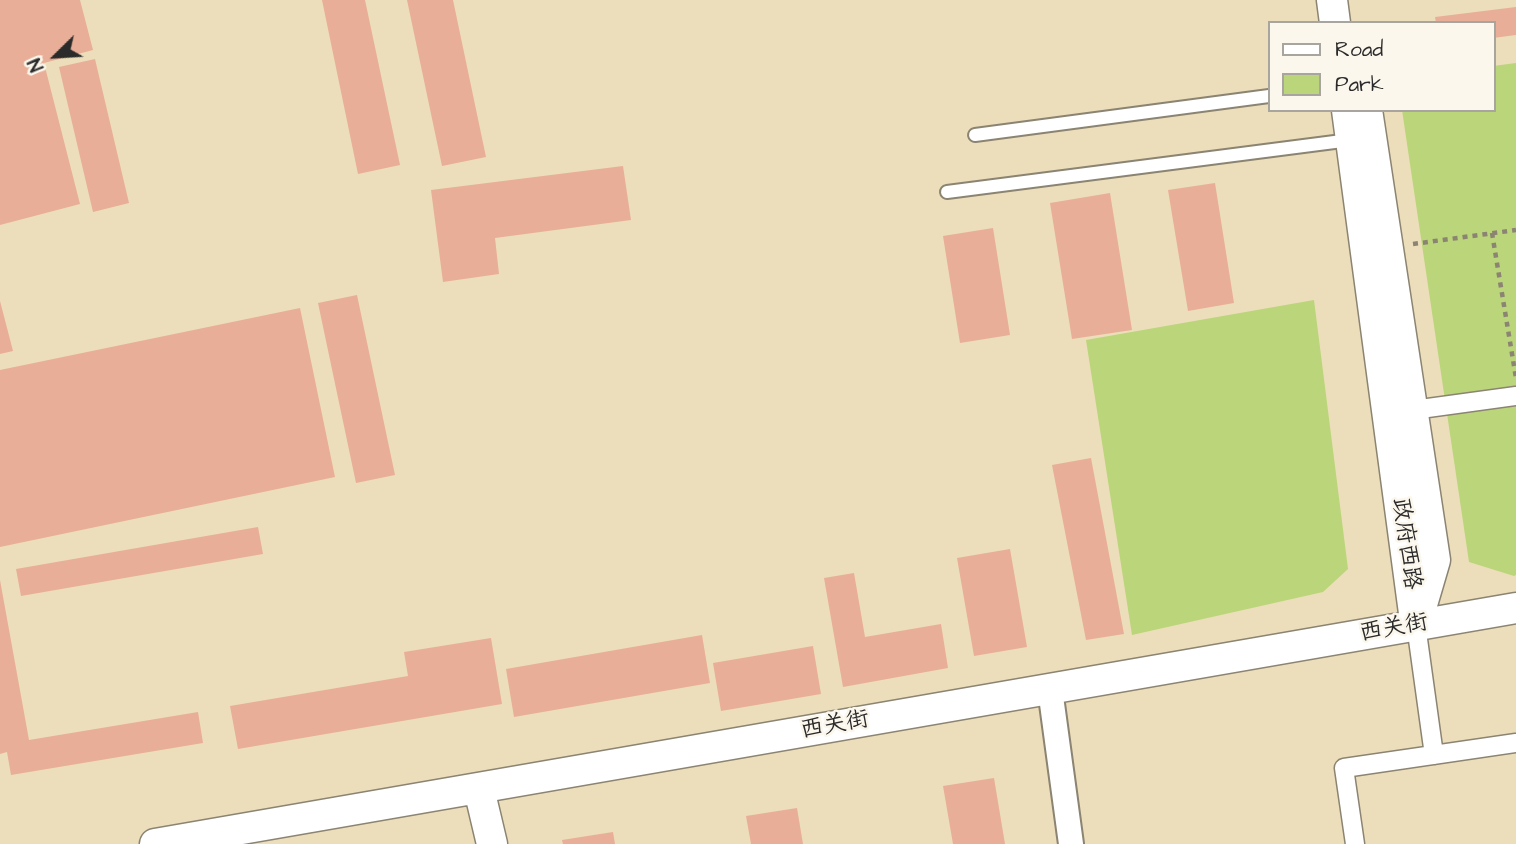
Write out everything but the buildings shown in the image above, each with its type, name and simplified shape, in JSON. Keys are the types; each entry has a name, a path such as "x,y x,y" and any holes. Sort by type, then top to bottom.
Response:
{"street":[{"path":"1332,0 1335,21"},
{"path":"1352,0 1355,21"},
{"name":"政府西路","path":"1347,112 1416,625"},
{"name":"政府西路","path":"1367,112 1435,559 1416,625"},
{"path":"1413,410 1516,396"},
{"name":"西关街","path":"155,844 1516,608"},
{"path":"1416,625 1434,755"},
{"path":"1051,689 1071,844"},
{"path":"1355,844 1343,768 1516,743"},
{"path":"479,789 492,844"}],"lane":[{"path":"975,135 1268,96"},
{"path":"947,192 1350,140"}],"path":[{"path":"1388,248 1516,230"},
{"path":"1492,233 1516,380"}],"green space":[{"path":"1516,63 1514,576 1469,562 1402,112 1495,112 1495,66"},
{"path":"1314,300 1348,569 1323,592 1132,635 1086,340"}]}
